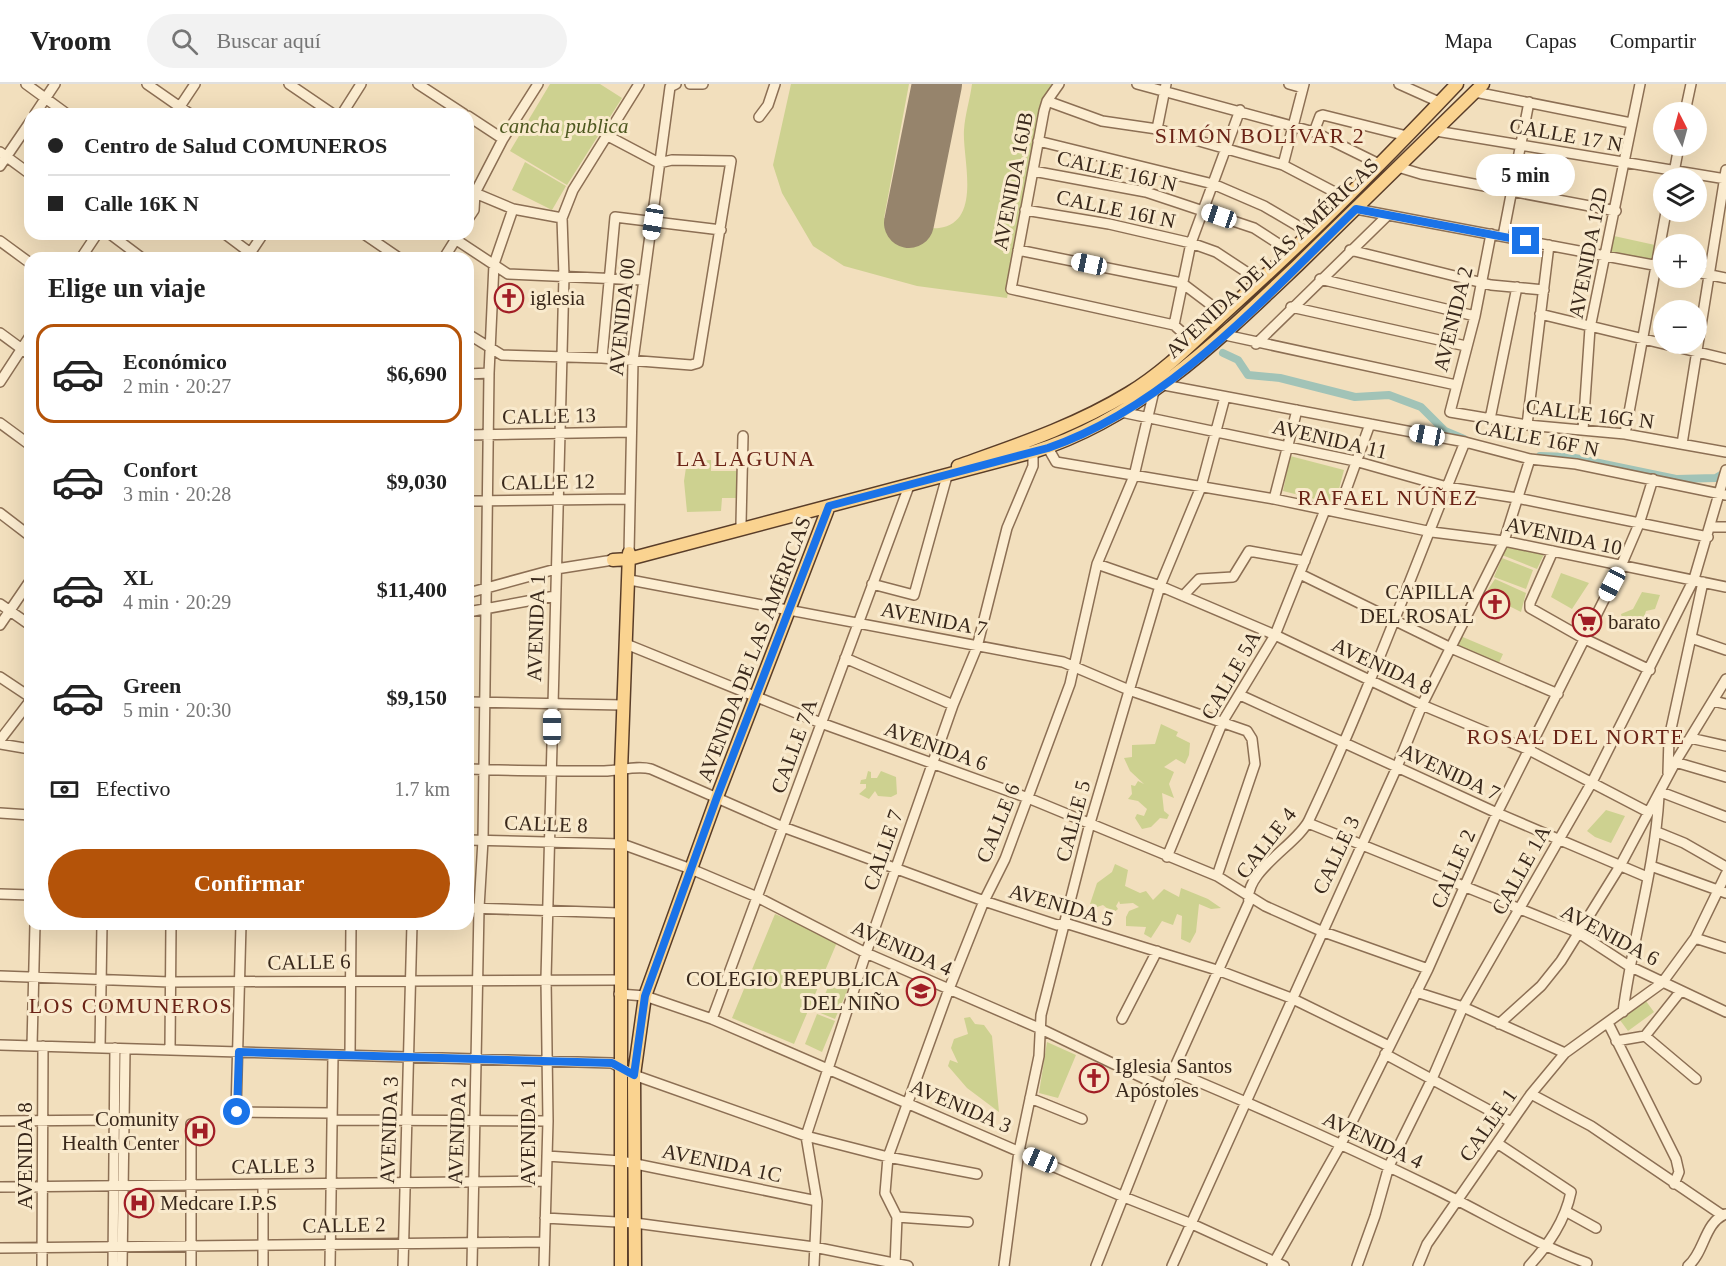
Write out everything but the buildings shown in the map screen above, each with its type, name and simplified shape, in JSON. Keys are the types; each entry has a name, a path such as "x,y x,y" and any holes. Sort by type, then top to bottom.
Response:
{"main road":[{"name":"AVENIDA DE LAS AMÉRICAS","path":"613,560 947,470 1060,430 1129,393 1197,340 1291,252 1456,84"},
{"name":"AVENIDA DE LAS AMÉRICAS","path":"635,1266 634,1075 645,996 717,797 829,506 1048,448 1067,441 1121,412 1159,388 1225,335 1436,131 1477,87"},
{"path":"1214,324 1217,332 1225,335"},
{"path":"1197,340 1208,340 1211,347"},
{"path":"621,1266 619,980 621,771 630,580 629,556 829,506"}],"street":[{"path":"26,84 59,108"},
{"path":"39,108 56,84"},
{"path":"147,84 175,108"},
{"path":"178,108 195,84"},
{"path":"289,84 324,108"},
{"path":"346,108 361,84"},
{"path":"418,84 455,108"},
{"path":"474,197 503,139 538,84"},
{"name":"AVENIDA 1","path":"544,1266 548,1121 546,979 564,276 562,218 573,190 639,84"},
{"path":"690,84 703,84"},
{"path":"759,117 768,105 775,84"},
{"name":"AVENIDA 16JB","path":"1059,84 1047,101 1011,289 1174,325"},
{"path":"1137,84 1166,87 1314,132 1379,164"},
{"path":"1283,165 1303,86 1289,84"},
{"path":"1399,84 1439,102"},
{"name":"AVENIDA 12D","path":"1583,430 1590,328 1616,211 1623,164 1640,84"},
{"path":"1687,102 1691,84"},
{"name":"AVENIDA 00","path":"629,556 633,361 659,163 673,86"},
{"path":"1157,129 1166,87"},
{"path":"1477,87 1528,102 1631,123"},
{"path":"1047,101 1102,121 1157,129 1283,165 1346,198"},
{"path":"1503,236 1528,102"},
{"path":"1197,340 1174,325 1191,243 1240,111"},
{"path":"1314,132 1320,116 1323,115 1407,136"},
{"path":"474,120 503,139"},
{"path":"0,166 3,154 24,129"},
{"name":"CALLE 17 N","path":"1436,131 1653,170"},
{"path":"474,338 502,355 698,363 731,161 659,163 606,135"},
{"path":"1038,141 1213,184 1264,206 1310,233"},
{"path":"3,154 24,170"},
{"path":"1398,167 1616,211"},
{"name":"CALLE 16J N","path":"1033,171 1146,192 1254,228 1291,252"},
{"name":"CALLE 17 N","path":"1707,176 1726,176"},
{"path":"1705,300 1726,176"},
{"path":"475,193 513,209 562,218"},
{"name":"AVENIDA 2","path":"471,1266 479,908 483,840 489,374 494,264 513,209"},
{"path":"1356,209 1653,265"},
{"name":"CALLE 16I N","path":"1025,210 1109,224 1191,243 1216,252 1260,281"},
{"path":"1256,344 1291,307 1388,215"},
{"path":"602,358 615,217 721,230"},
{"name":"AVENIDA 2","path":"1450,412 1455,385 1475,316 1491,234"},
{"path":"118,240 134,252"},
{"path":"232,240 247,252"},
{"path":"373,240 390,252"},
{"path":"461,240 508,274 644,280"},
{"path":"0,241 24,259"},
{"path":"1527,425 1549,245"},
{"path":"1018,250 1182,283 1223,314"},
{"path":"1350,250 1482,282 1544,290"},
{"path":"1709,275 1726,278"},
{"path":"1320,279 1475,316"},
{"path":"1490,419 1517,287"},
{"path":"1625,434 1654,288"},
{"path":"1291,307 1467,346"},
{"path":"1540,314 1653,343"},
{"path":"0,333 24,351"},
{"path":"1225,335 1256,344 1455,385"},
{"path":"0,382 24,345"},
{"path":"1682,444 1696,354"},
{"path":"1701,354 1726,359"},
{"path":"474,374 489,374"},
{"name":"CALLE 16F N","path":"1159,388 1297,410 1465,442 1530,459 1576,464 1723,494"},
{"name":"CALLE 6","path":"895,1264 897,1217 885,1193 888,1157 949,989 984,901 1005,859 1028,798 1074,667 1097,564 1134,476 1159,388"},
{"name":"CALLE 5","path":"1004,1266 1019,1151 1039,1056 1041,1016 1090,823 1160,586 1201,487 1225,397"},
{"path":"1274,499 1297,410"},
{"name":"AVENIDA 11","path":"1121,412 1355,461 1447,487 1517,498 1639,524 1709,532 1726,527"},
{"name":"CALLE 16G N","path":"1450,412 1527,425 1625,434 1726,452"},
{"path":"0,423 24,441"},
{"path":"1338,512 1370,424"},
{"name":"CALLE 13","path":"474,435 631,432"},
{"path":"741,524 742,436"},
{"name":"CALLE 4","path":"1096,1266 1173,1071 1220,971 1249,902 1248,896 1257,877 1308,823 1432,532 1465,442"},
{"name":"AVENIDA 10","path":"1048,448 1056,462 1274,499 1432,532 1504,541 1726,587"},
{"name":"CALLE 7","path":"814,1266 817,1201 806,1136 826,1068 866,952 953,705 977,646 1007,528 1033,466 1033,452"},
{"name":"CALLE 3","path":"1172,1266 1321,931 1397,767 1422,705 1504,541 1530,459"},
{"path":"1723,494 1725,473"},
{"path":"872,584 914,595 947,476"},
{"name":"CALLE 2","path":"1273,1264 1341,1144 1428,969 1497,813 1621,566 1639,524 1653,479"},
{"name":"CALLE 7A","path":"712,1019 909,486"},
{"name":"CALLE 1A","path":"1357,1266 1375,1216 1389,1166 1432,1079 1462,1007 1592,782 1650,670 1676,611 1699,581 1709,532 1723,494"},
{"name":"CALLE 12","path":"474,501 629,499"},
{"name":"CALLE 5A","path":"1167,857 1223,722 1275,635 1326,510"},
{"path":"0,513 24,531"},
{"path":"1183,596 1199,579 1233,577 1249,551 1305,561"},
{"path":"1553,551 1530,603 1530,608 1583,638 1650,670"},
{"path":"474,591 556,569 613,560"},
{"name":"AVENIDA 8","path":"1097,564 1160,586 1275,635 1422,705 1529,750 1648,812"},
{"path":"1300,574 1451,648 1558,694"},
{"name":"AVENIDA 7","path":"630,580 790,609 1074,667 1129,690 1247,731 1252,739 1255,764 1217,876"},
{"path":"1668,778 1669,738 1691,638 1699,581"},
{"path":"0,625 24,590"},
{"path":"474,611 555,596"},
{"path":"0,604 24,621"},
{"path":"1691,638 1726,650"},
{"name":"AVENIDA 6","path":"626,644 758,695 821,723 1028,798 1090,823 1217,876 1248,896 1321,931 1428,969"},
{"path":"845,658 953,705"},
{"path":"0,677 24,693"},
{"path":"1499,1024 1541,986 1561,961 1620,866 1675,762 1726,679"},
{"name":"AVENIDA 7","path":"1240,695 1497,813 1647,877"},
{"path":"1713,700 1726,704"},
{"path":"474,702 623,705"},
{"path":"24,709 0,742 24,747"},
{"path":"1690,738 1726,746"},
{"path":"1675,762 1726,777"},
{"name":"AVENIDA 5","path":"474,769 621,771 642,767 651,769 783,827 984,901 1057,925 1065,923 1157,951 1220,971 1291,998 1512,1122"},
{"path":"1660,793 1726,817"},
{"path":"1623,1012 1629,966 1657,832 1660,793"},
{"path":"0,813 24,815"},
{"name":"AVENIDA 6","path":"1308,823 1465,889 1577,932 1629,966 1726,1012"},
{"path":"1657,832 1684,843 1726,867"},
{"name":"CALLE 8","path":"474,840 622,844"},
{"name":"AVENIDA 4","path":"622,844 691,869 757,897 866,952 1041,1029 1166,1089"},
{"path":"1651,866 1722,891"},
{"name":"CALLE 1","path":"1418,1266 1427,1244 1531,1094 1565,1053 1662,983 1695,938 1722,891 1726,874"},
{"path":"0,894 24,896"},
{"path":"474,908 621,913"},
{"path":"32,1046 35,930"},
{"path":"99,1048 102,930"},
{"path":"170,1050 171,930"},
{"path":"241,930 236,1109 238,1113 408,1121 548,1121"},
{"path":"350,1055 351,930"},
{"name":"AVENIDA 3","path":"403,1266 412,930"},
{"path":"1695,938 1726,948"},
{"path":"1122,1019 1157,951"},
{"name":"CALLE 6","path":"0,976 170,982 351,979 619,980"},
{"path":"1416,992 1462,1007 1565,1053"},
{"path":"1616,1041 1646,1036 1680,992"},
{"name":"AVENIDA 3","path":"619,994 645,996 712,1019 1124,1197 1192,1224 1273,1264 1284,1266"},
{"path":"1608,1023 1676,1159 1679,1172 1674,1184"},
{"path":"1646,1036 1696,1079"},
{"path":"0,1045 612,1063 634,1075 806,1136 888,1157 977,1174"},
{"name":"AVENIDA 8","path":"42,1266 43,1046"},
{"path":"120,1049 118,1246 122,1266"},
{"path":"330,1266 333,1055"},
{"name":"AVENIDA 4","path":"1173,1071 1389,1166 1458,1200 1546,1248 1587,1263"},
{"path":"1531,1094 1591,1126 1674,1184 1724,1215 1709,1229 1699,1253 1688,1266"},
{"path":"1030,1098 1082,1119"},
{"path":"0,1121 119,1120"},
{"path":"191,1124 191,1266"},
{"path":"1497,1143 1572,1192 1567,1212 1546,1248 1529,1266"},
{"name":"AVENIDA 1C","path":"547,1156 621,1161 817,1201"},
{"name":"CALLE 3","path":"0,1187 546,1181"},
{"path":"262,1266 263,1184"},
{"path":"1567,1212 1596,1228"},
{"path":"897,1217 968,1222"},
{"path":"545,1218 621,1221 814,1247 908,1266"},
{"name":"CALLE 2","path":"0,1248 544,1242"},
{"path":"113,1266 118,1246"}],"green space":[{"name":"cancha publica","path":"550,84 600,84 622,98 567,185 510,151"},
{"path":"791,84 909,84 884,218 920,227 939,228 953,223 961,214 966,202 967,172 964,130 972,84 1058,84 1046,101 1007,298 917,286 844,266 813,246 782,193 773,165"},
{"path":"525,162 566,186 552,210 512,190"},
{"path":"1614,236 1653,245 1651,259 1609,252"},
{"path":"1290,456 1344,470 1335,504 1283,491"},
{"path":"711,460 711,471 737,471 736,498 722,498 721,511 687,512 684,481 687,461"},
{"path":"1506,544 1545,552 1537,569 1502,555"},
{"path":"1502,558 1533,570 1526,589 1494,577"},
{"path":"1561,573 1589,583 1572,609 1551,597"},
{"path":"1495,579 1526,593 1521,612 1485,594"},
{"path":"1642,592 1660,595 1655,609 1646,611 1640,630 1625,629 1621,614 1633,609"},
{"path":"1458,635 1503,654 1497,667 1452,648"},
{"path":"1161,724 1178,732 1176,736 1190,743 1189,755 1185,764 1176,759 1164,767 1174,772 1169,784 1174,798 1162,793 1164,811 1169,815 1167,819 1160,818 1151,827 1142,829 1135,818 1137,814 1144,816 1147,809 1138,801 1128,799 1132,794 1131,785 1135,786 1138,781 1144,784 1130,771 1124,758 1132,757 1132,745 1155,744"},
{"path":"868,771 871,772 871,778 877,778 881,771 896,777 897,794 891,797 878,796 875,791 869,799 859,794 866,788 866,784 860,784 861,780 866,779"},
{"path":"1606,810 1625,816 1611,843 1587,831"},
{"path":"1115,864 1128,870 1125,886 1140,893 1146,891 1153,900 1164,889 1179,897 1181,888 1208,899 1221,908 1211,909 1199,904 1196,932 1190,943 1181,939 1182,916 1177,914 1173,925 1162,921 1151,938 1144,934 1146,927 1126,926 1129,911 1139,907 1133,903 1120,904 1119,901 1116,906 1118,909 1113,913 1103,905 1097,907 1090,904 1097,883 1112,872"},
{"path":"775,914 838,940 794,1044 732,1018"},
{"path":"830,982 848,989 835,1019 818,1012"},
{"path":"1643,997 1654,1012 1628,1031 1617,1016"},
{"path":"817,1014 835,1021 822,1052 805,1044"},
{"path":"970,1017 975,1024 984,1025 992,1036 999,1112 967,1088 948,1066 950,1060 958,1063 951,1048 954,1039 968,1034 964,1018"},
{"path":"1047,1042 1076,1055 1058,1098 1039,1093"}],"waterway":[{"path":"1223,353 1238,360 1248,375 1280,378 1355,397 1389,395 1421,407 1445,431 1464,439"},
{"path":"1540,456 1570,457 1676,479 1716,478 1721,475"}],"runway":[{"path":"909,223 937,84"}],"place":[{"name":"iglesia","path":"509,298"},
{"name":"CAPILLA DEL ROSAL","path":"1495,604"},
{"name":"barato","path":"1587,622"},
{"name":"COLEGIO REPUBLICA DEL NIÑO","path":"921,991"},
{"name":"Iglesia Santos Apóstoles","path":"1094,1078"},
{"name":"Comunity Health Center","path":"200,1131"},
{"name":"Medcare I.P.S","path":"139,1203"}],"district":[{"name":"SIMÓN BOLÍVAR 2","path":"1260,135"},
{"name":"LA LAGUNA","path":"746,458"},
{"name":"RAFAEL NÚÑEZ","path":"1388,497"},
{"name":"ROSAL DEL NORTE","path":"1576,736"},
{"name":"LOS COMUNEROS","path":"131,1005"}],"route":[{"path":"237,1112 239,1052 612,1063 634,1075 645,996 717,797 829,506 1048,448 1067,441 1121,412 1164,384 1225,335 1356,209 1526,241"}]}
